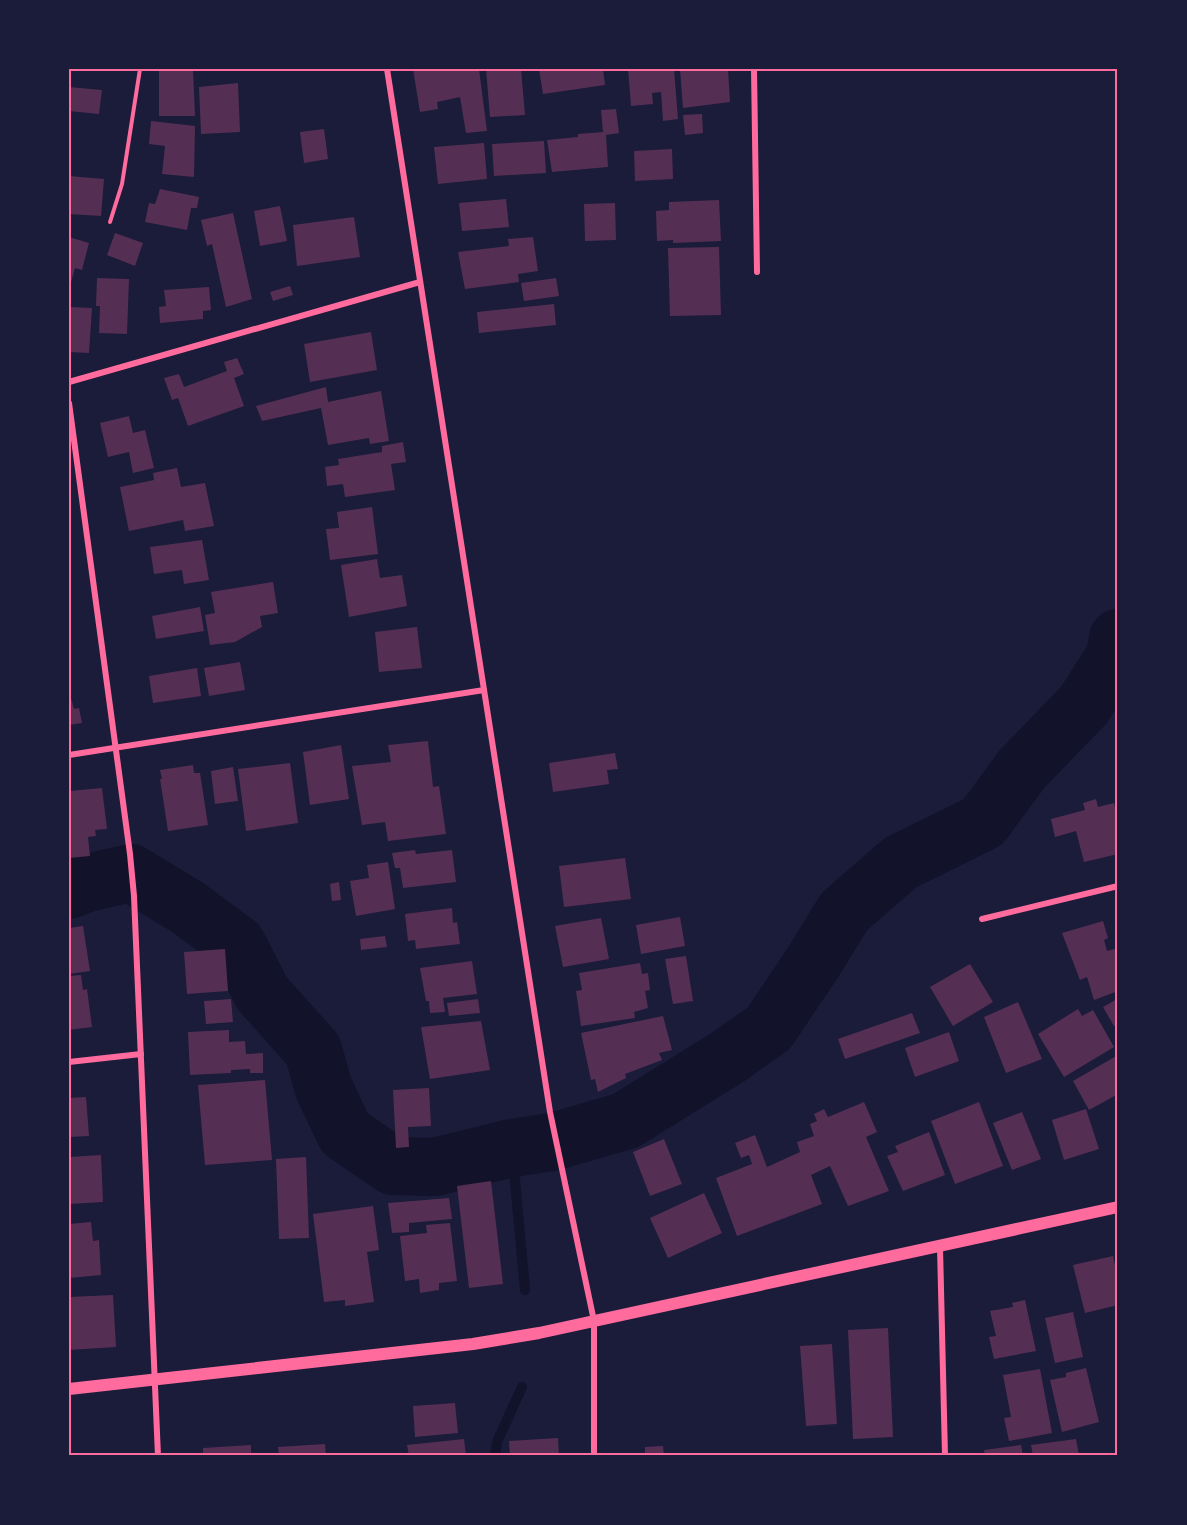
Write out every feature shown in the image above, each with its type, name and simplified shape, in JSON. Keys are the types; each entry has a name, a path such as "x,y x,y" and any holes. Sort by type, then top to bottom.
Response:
{"main road":[{"path":"69,1389 473,1344 540,1333 1118,1208"}],"street":[{"path":"387,69 550,1113 594,1321 594,1456"},
{"path":"754,69 757,272"},
{"path":"69,382 420,282"},
{"path":"69,403 134,896 158,1456"},
{"path":"69,755 484,690"},
{"path":"982,919 1118,886"},
{"path":"69,1062 141,1054"},
{"path":"940,1247 945,1456"}],"path":[{"path":"110,222 122,184 140,69"}],"building":[{"path":"159,69 193,69 195,116 159,116"},
{"path":"413,69 479,69 487,131 466,133 460,97 437,102 438,109 420,112"},
{"path":"486,69 521,69 525,115 490,117"},
{"path":"539,69 603,69 605,85 543,94"},
{"path":"628,69 674,69 678,119 663,121 661,92 652,93 653,104 631,106"},
{"path":"680,69 728,69 730,102 683,108"},
{"path":"238,83 240,132 201,134 199,87"},
{"path":"69,87 102,90 99,114 69,111"},
{"path":"616,109 619,133 606,135 608,167 552,172 547,140 603,132 601,110"},
{"path":"702,114 703,133 685,135 683,115"},
{"path":"151,121 195,126 194,177 162,174 165,146 149,144"},
{"path":"324,129 328,159 304,163 300,132"},
{"path":"544,141 546,173 494,176 492,144"},
{"path":"484,143 487,179 438,184 434,147"},
{"path":"672,149 673,179 635,181 634,151"},
{"path":"69,176 104,179 101,216 69,214"},
{"path":"160,189 199,197 197,208 191,208 187,230 145,222 149,203 155,204"},
{"path":"506,199 509,227 462,231 459,203"},
{"path":"719,200 721,241 673,243 673,240 657,241 656,211 669,210 669,202"},
{"path":"615,203 616,240 585,241 584,204"},
{"path":"280,206 287,241 260,246 254,211"},
{"path":"233,213 252,299 226,307 212,244 207,246 201,220"},
{"path":"354,217 360,257 297,266 293,225"},
{"path":"115,233 143,243 135,266 107,255"},
{"path":"69,237 89,243 82,270 75,268 70,286"},
{"path":"533,237 538,271 518,274 519,282 465,289 458,252 509,246 508,239"},
{"path":"719,247 721,315 670,316 668,248"},
{"path":"97,278 129,279 127,334 99,333 100,306 96,306"},
{"path":"556,278 559,296 524,301 521,283"},
{"path":"290,286 293,295 273,301 270,292"},
{"path":"209,287 211,310 203,311 203,319 160,323 159,307 166,306 164,290"},
{"path":"554,304 556,325 479,333 477,312"},
{"path":"69,307 92,308 89,353 69,352"},
{"path":"371,332 377,370 310,382 304,344"},
{"path":"237,358 244,374 234,378 244,406 188,426 178,398 172,400 164,378 179,374 184,387 227,371 224,362"},
{"path":"326,387 328,402 381,391 389,441 370,444 369,438 328,445 321,408 262,421 256,406"},
{"path":"129,416 133,433 145,430 154,468 133,473 129,452 108,457 100,423"},
{"path":"403,442 406,462 391,464 395,490 345,497 343,484 327,486 325,467 339,465 338,459 382,452 382,446"},
{"path":"177,468 181,487 205,483 214,526 185,531 183,520 129,531 120,487 154,480 153,473"},
{"path":"372,507 378,554 330,560 326,529 339,528 337,512"},
{"path":"202,540 209,580 184,584 182,570 154,574 150,547"},
{"path":"377,559 380,578 402,575 407,606 349,617 341,565"},
{"path":"273,582 278,613 260,616 262,627 235,642 210,645 205,615 215,613 211,592"},
{"path":"200,607 204,631 156,639 152,616"},
{"path":"417,627 422,668 379,672 375,632"},
{"path":"240,662 245,690 209,696 204,668"},
{"path":"197,668 201,696 153,703 149,676"},
{"path":"69,690 74,709 79,708 82,723 69,725"},
{"path":"428,741 433,787 439,786 446,834 388,841 385,822 362,825 352,766 391,762 388,745"},
{"path":"341,745 349,799 310,805 303,752"},
{"path":"615,753 618,769 607,770 609,784 553,792 549,763"},
{"path":"290,763 298,823 246,831 238,769"},
{"path":"193,765 194,773 200,773 208,825 168,831 160,770"},
{"path":"233,767 238,801 215,804 211,771"},
{"path":"102,788 107,829 95,830 96,836 88,837 90,856 69,858 69,791"},
{"path":"1096,799 1098,807 1114,803 1118,820 1118,854 1084,862 1076,831 1055,837 1051,819 1085,810 1083,803"},
{"path":"415,850 416,854 452,850 456,882 403,888 400,868 395,868 392,853"},
{"path":"625,858 631,899 564,907 559,866"},
{"path":"388,862 395,909 356,916 350,881 369,878 367,865"},
{"path":"339,882 341,900 332,901 330,884"},
{"path":"452,908 453,923 457,922 460,944 416,949 415,940 408,941 405,914"},
{"path":"680,917 685,946 641,954 636,925"},
{"path":"601,918 609,959 563,967 555,926"},
{"path":"1103,921 1108,938 1104,940 1107,951 1118,948 1118,991 1094,1000 1087,977 1080,980 1062,933"},
{"path":"83,926 90,971 69,974 69,928"},
{"path":"385,936 387,947 361,950 360,939"},
{"path":"225,949 228,991 187,994 184,952"},
{"path":"686,956 693,1001 673,1004 665,959"},
{"path":"472,961 477,994 443,998 445,1012 430,1013 420,968"},
{"path":"640,963 642,974 648,973 650,990 645,991 648,1008 634,1012 635,1018 581,1026 576,991 582,990 579,973"},
{"path":"970,964 993,1002 953,1026 930,987"},
{"path":"81,975 83,990 87,989 92,1027 69,1030 69,976"},
{"path":"231,999 233,1022 206,1024 204,1001"},
{"path":"478,999 480,1013 449,1016 447,1003"},
{"path":"1117,999 1118,1024 1114,1026 1103,1007"},
{"path":"1018,1002 1042,1059 1006,1073 984,1017"},
{"path":"1078,1009 1082,1016 1093,1010 1114,1047 1064,1077 1038,1034"},
{"path":"912,1013 920,1033 845,1059 838,1039"},
{"path":"663,1016 672,1050 659,1053 662,1060 625,1074 626,1078 598,1092 595,1079 591,1080 581,1033"},
{"path":"481,1021 490,1070 430,1079 421,1027"},
{"path":"229,1030 229,1042 245,1041 246,1054 263,1053 263,1073 250,1073 250,1069 231,1070 231,1073 190,1075 188,1032"},
{"path":"949,1032 959,1061 915,1077 905,1048"},
{"path":"1118,1055 1118,1094 1089,1110 1073,1081"},
{"path":"265,1080 272,1160 205,1165 198,1085"},
{"path":"429,1088 431,1126 408,1127 409,1147 396,1148 393,1090"},
{"path":"86,1097 89,1136 69,1137 69,1098"},
{"path":"864,1102 877,1132 866,1137 889,1191 848,1206 830,1166 811,1175 822,1204 737,1236 716,1178 752,1164 749,1155 741,1158 735,1143 755,1135 767,1167 800,1152 797,1142 814,1136 810,1124 817,1121 814,1114 824,1109 828,1117"},
{"path":"979,1102 1003,1166 955,1184 931,1121"},
{"path":"1086,1109 1099,1149 1064,1160 1052,1120"},
{"path":"1022,1112 1041,1159 1012,1170 993,1123"},
{"path":"929,1132 945,1175 903,1191 887,1156 898,1152 895,1146"},
{"path":"664,1139 682,1184 650,1196 633,1152"},
{"path":"101,1155 103,1202 69,1204 69,1157"},
{"path":"306,1157 309,1238 279,1239 276,1159"},
{"path":"491,1181 503,1284 469,1288 457,1186"},
{"path":"704,1193 722,1233 668,1258 650,1218"},
{"path":"449,1198 452,1219 409,1223 409,1232 392,1233 388,1203"},
{"path":"373,1206 379,1250 367,1252 374,1302 345,1306 345,1300 324,1302 313,1214"},
{"path":"91,1222 93,1241 99,1240 101,1275 69,1278 69,1224"},
{"path":"450,1223 457,1281 439,1283 439,1290 420,1293 419,1279 405,1281 400,1236 427,1233 426,1225"},
{"path":"1113,1256 1118,1278 1118,1305 1085,1313 1073,1265"},
{"path":"113,1295 116,1347 69,1350 69,1297"},
{"path":"1025,1300 1036,1351 994,1359 989,1337 996,1336 990,1311 1013,1307 1012,1303"},
{"path":"1073,1312 1083,1357 1055,1363 1045,1318"},
{"path":"888,1328 893,1437 853,1439 848,1330"},
{"path":"832,1344 837,1424 806,1426 800,1346"},
{"path":"1086,1368 1099,1422 1062,1432 1050,1380 1066,1377 1066,1373"},
{"path":"1040,1369 1052,1433 1009,1441 1004,1418 1011,1417 1003,1375"},
{"path":"455,1403 458,1433 415,1437 413,1406"},
{"path":"558,1438 559,1456 510,1456 509,1441"},
{"path":"464,1439 466,1456 409,1456 407,1445"},
{"path":"1076,1439 1079,1456 1033,1456 1031,1445"},
{"path":"325,1444 326,1456 279,1456 278,1447"},
{"path":"251,1445 251,1456 203,1456 203,1448"},
{"path":"1021,1445 1023,1456 985,1456 984,1450"},
{"path":"663,1446 664,1456 645,1456 645,1447"}],"waterway":[{"path":"69,890 87,883 131,873 187,907 237,944 262,993 313,1050 324,1089 345,1133 393,1166 435,1167 512,1148 552,1142 625,1121 728,1057 769,1028 844,912 900,863 983,822 1022,769 1084,705 1115,656 1118,638"},
{"path":"512,1148 525,1290"},
{"path":"495,1456 497,1442 522,1387"}]}
